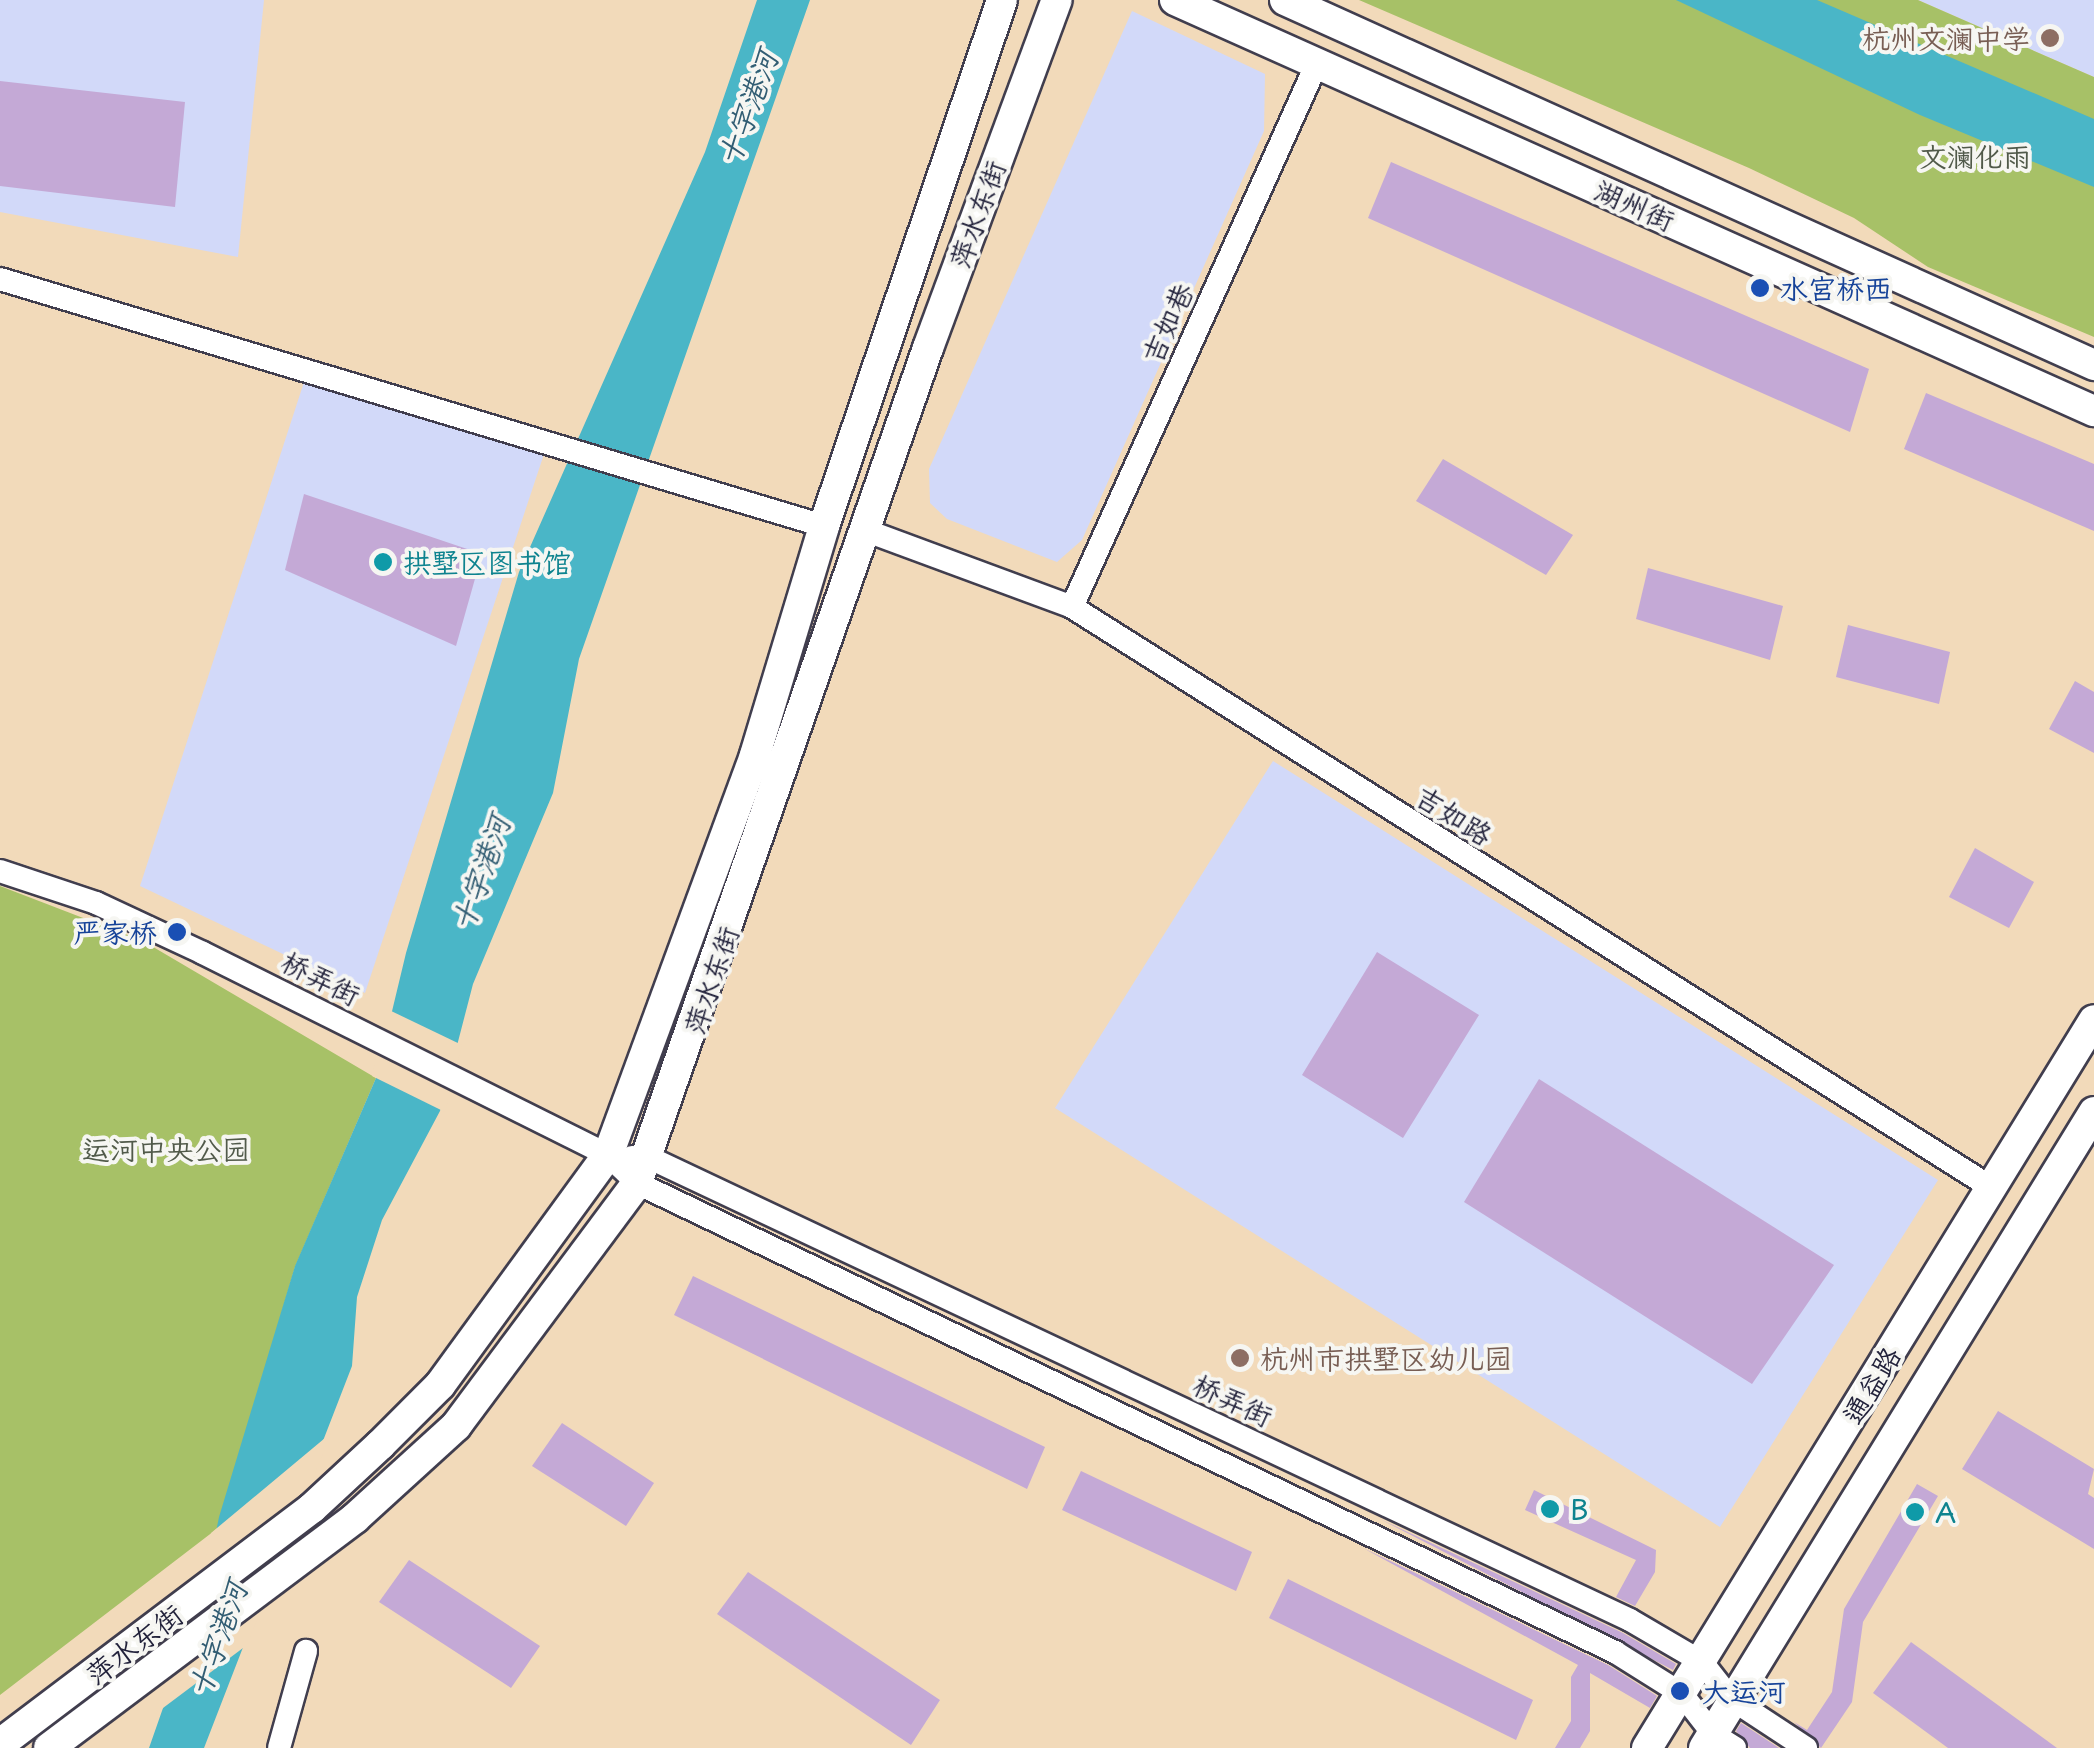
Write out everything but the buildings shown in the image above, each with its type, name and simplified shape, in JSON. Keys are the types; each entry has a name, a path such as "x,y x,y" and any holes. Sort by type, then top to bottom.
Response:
{"main road":[{"name":"萍水东街","path":"0,1744 312,1508 380,1445 440,1385 550,1243 608,1155 755,755 824,526 1002,0"},
{"name":"萍水东街","path":"64,1743 119,1697 289,1571 456,1426 643,1170 1058,0"},
{"name":"湖州街","path":"1176,0 2094,411"},
{"name":"湖州街","path":"1286,0 2094,365"},
{"name":"通益路","path":"1647,1748 2094,1020"},
{"name":"通益路","path":"1717,1743 1730,1698 2094,1112"}],"street":[{"name":"吉如巷","path":"1072,607 1317,63"},
{"path":"0,279 728,502 824,526"},
{"name":"吉如路","path":"867,531 1072,607 1992,1188"},
{"name":"桥弄街","path":"0,871 96,903 608,1155 1630,1620 1702,1662 1730,1698 1806,1748"},
{"name":"桥弄街","path":"643,1170 1615,1652 1682,1694 1717,1743"},
{"path":"279,1748 306,1651"}],"shaded area":[{"path":"0,0 264,0 238,257 0,212"},
{"name":"杭州文澜中学","path":"1918,0 2094,0 2094,77"},
{"path":"1132,11 1265,74 1264,131 1082,540 1057,562 947,519 930,503 929,469"},
{"path":"304,382 544,454 365,993 140,886"},
{"path":"1273,761 1938,1180 1720,1527 1055,1108"}],"green space":[{"name":"文澜化雨","path":"1359,0 1918,0 2094,77 2094,337 1928,267 1854,218 1749,168"},
{"name":"运河中央公园","path":"0,886 143,941 376,1078 295,1267 218,1528 0,1695"}],"water":[{"name":"十字港河","path":"757,0 810,0 579,659 553,793 473,984 440,1111 382,1220 357,1297 352,1366 204,1748 149,1748 204,1591 219,1517 295,1266 376,1078 406,953 519,572 705,152"},
{"path":"1676,0 1817,0 2094,119 2094,187 1920,115"}],"pier":[{"path":"387,1009 462,1045 445,1112 372,1076"},
{"path":"331,1433 247,1645 155,1714 199,1589 211,1533"}],"place":[{"name":"杭州文澜中学","path":"2050,38"},
{"name":"水宫桥西","path":"1760,288"},
{"name":"拱墅区图书馆","path":"383,562"},
{"name":"严家桥","path":"177,932"},
{"name":"杭州市拱墅区幼儿园","path":"1240,1358"},
{"name":"B","path":"1550,1509"},
{"name":"A","path":"1915,1512"},
{"name":"大运河","path":"1680,1691"}]}
